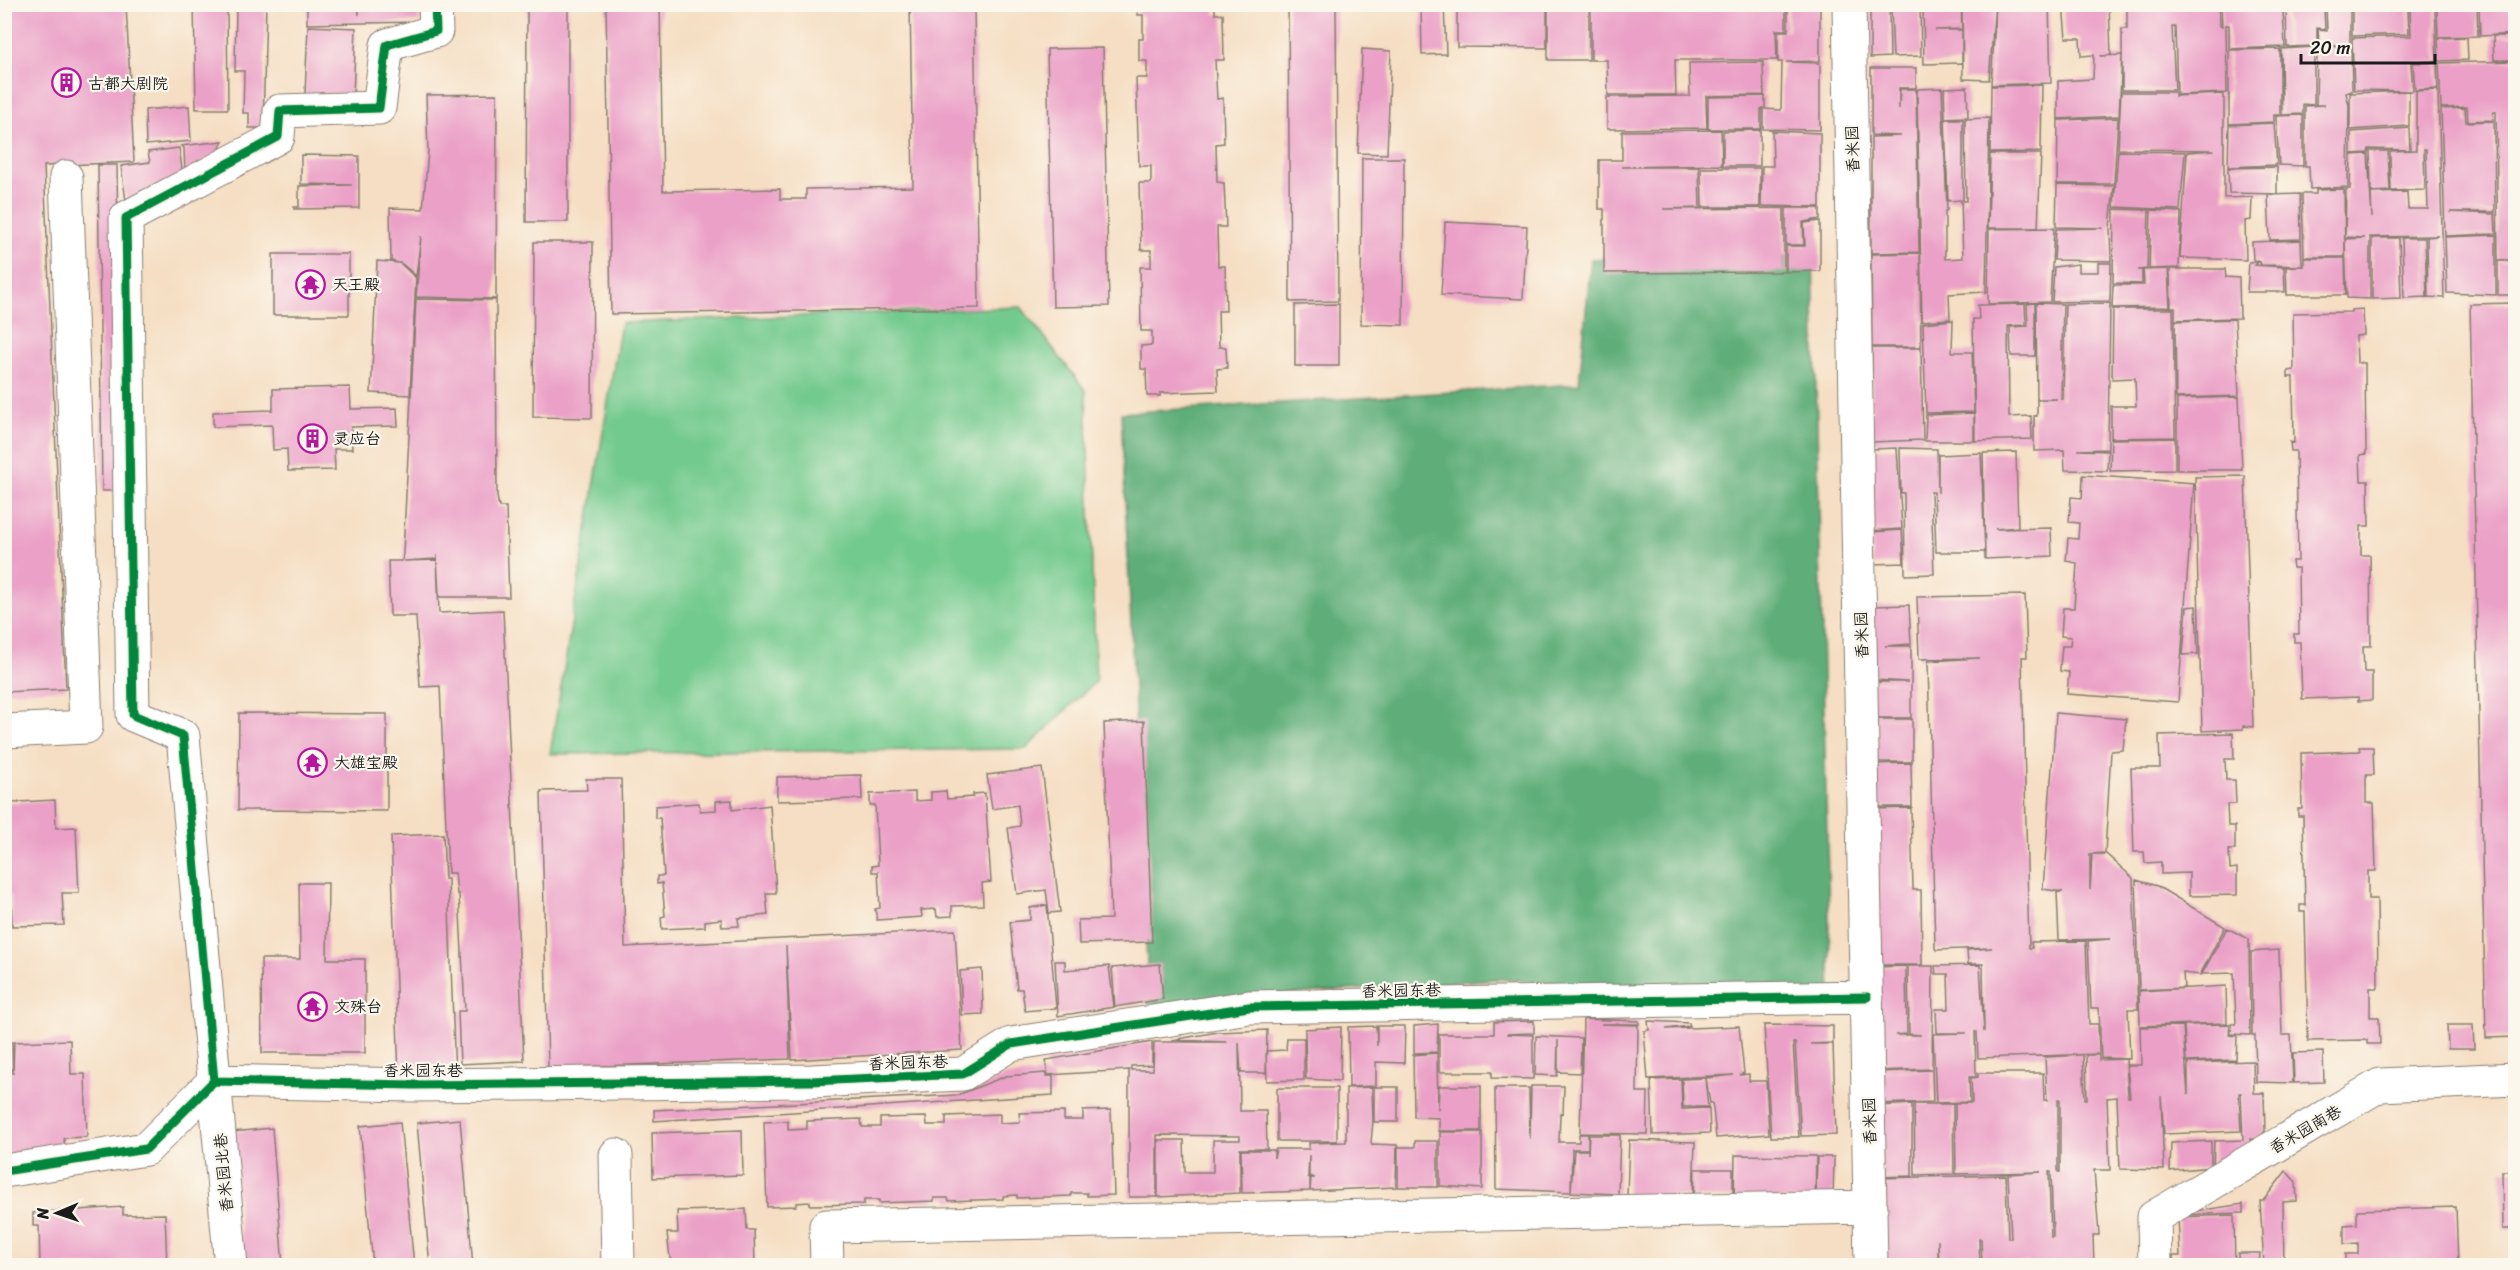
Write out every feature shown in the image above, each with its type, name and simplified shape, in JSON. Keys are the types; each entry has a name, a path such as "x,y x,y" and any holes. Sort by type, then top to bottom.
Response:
{"street":[{"name":"香米园北巷","path":"231,1266 183,736 133,715 126,218 278,137 280,111 379,108 387,45 436,31 435,4"},
{"name":"香米园","path":"1850,4 1872,1266"},
{"path":"4,731 86,727 66,177"},
{"name":"香米园东巷","path":"214,1081 414,1085 812,1081 963,1074 1011,1044 1249,1007 1867,997"},
{"name":"香米园南巷","path":"2155,1266 2154,1217 2380,1085 2516,1079"},
{"path":"4,1171 146,1149 214,1081"},
{"path":"616,1155 618,1266"},
{"path":"827,1266 826,1226 1871,1207"}],"green space":[{"path":"1813,257 1831,1001 1497,979 1149,1005 1121,413 1579,384 1591,259"},
{"path":"1021,307 1086,391 1096,681 1026,749 550,754 621,323"}],"building":[{"path":"4,4 126,4 134,162 44,166 66,689 4,692"},
{"path":"194,4 227,4 228,109 196,109"},
{"path":"236,4 266,4 263,128 249,128 249,113 243,113 244,71 235,71"},
{"path":"307,4 358,4 359,15 359,4 418,4 419,22 307,24"},
{"path":"527,4 568,4 568,222 526,222"},
{"path":"606,4 660,4 663,191 780,189 780,199 806,199 806,189 913,187 910,4 974,4 979,308 611,314"},
{"path":"1138,4 1215,4 1215,14 1223,14 1224,60 1215,60 1217,99 1223,98 1224,143 1216,144 1217,182 1224,183 1226,227 1217,227 1218,266 1225,266 1226,311 1218,311 1219,347 1226,347 1227,368 1217,369 1218,391 1160,393 1160,396 1147,396 1146,369 1141,369 1141,346 1152,345 1152,331 1141,331 1140,267 1151,267 1151,250 1141,250 1139,183 1151,183 1151,166 1139,166 1136,78 1147,78 1147,61 1139,61 1139,39 1143,39 1143,15 1138,15"},
{"path":"1288,4 1336,4 1338,301 1290,302"},
{"path":"1421,4 1444,4 1446,54 1422,55"},
{"path":"1591,4 1786,4 1786,30 1776,30 1777,60 1675,60 1676,95 1608,95 1607,60 1591,60"},
{"path":"1788,4 1820,4 1820,61 1786,62 1820,63 1820,130 1763,129 1763,108 1761,109 1761,129 1708,129 1708,97 1765,96 1765,109 1781,110 1782,62 1778,62 1778,31 1788,31"},
{"path":"1870,4 1920,4 1921,56 1893,57 1891,9 1903,8 1870,8"},
{"path":"1923,4 1961,4 1962,29 1935,30 1962,30 1962,63 1924,64"},
{"path":"1962,4 1995,4 1989,80 1963,79"},
{"path":"1996,4 2049,4 2051,83 1991,85"},
{"path":"2063,4 2109,4 2111,55 2100,56 2122,55 2119,116 2058,119 2058,81 2093,79 2094,55 2081,56 2080,38 2066,38"},
{"path":"2127,4 2219,4 2220,26 2222,26 2221,4 2278,4 2278,11 2283,11 2285,47 2229,49 2229,25 2226,25 2227,93 2177,95 2175,27 2172,27 2175,90 2122,90 2122,29 2127,29"},
{"path":"2280,4 2350,4 2350,45 2319,46 2318,29 2327,30 2326,8 2280,9"},
{"path":"2352,4 2408,4 2409,34 2352,36"},
{"path":"2410,4 2435,4 2437,61 2411,62 2413,91 2354,90 2352,38 2411,36"},
{"path":"2479,4 2516,4 2516,34 2480,36"},
{"path":"1457,5 1547,5 1547,48 1457,47"},
{"path":"1548,5 1589,5 1589,60 1548,60"},
{"path":"2437,5 2477,5 2478,36 2438,37"},
{"path":"1889,9 1890,57 1870,58 1870,10"},
{"path":"2324,9 2325,29 2317,28 2317,46 2287,47 2286,10"},
{"path":"308,26 356,28 353,96 305,94"},
{"path":"2493,36 2516,36 2516,60 2494,60"},
{"path":"2467,37 2468,60 2439,61 2438,38"},
{"path":"2351,46 2352,91 2346,93 2349,105 2348,187 2310,189 2309,166 2305,166 2305,106 2325,105 2316,105 2317,47"},
{"path":"2314,47 2314,105 2303,104 2303,114 2282,115 2281,49"},
{"path":"1103,48 1109,306 1053,307 1047,49"},
{"path":"1362,49 1391,51 1387,154 1358,153"},
{"path":"2280,49 2280,115 2274,115 2274,122 2229,124 2229,50"},
{"path":"2516,61 2516,260 2498,260 2496,112 2493,112 2494,120 2468,121 2467,107 2441,108 2439,63"},
{"path":"1763,62 1764,95 1706,96 1707,128 1607,129 1607,97 1690,96 1689,63"},
{"path":"2437,62 2438,89 2415,90 2413,63"},
{"path":"1871,68 1916,68 1916,88 1899,88 1899,109 1900,89 1916,89 1919,252 1871,253 1871,137 1901,136 1871,135"},
{"path":"2042,85 2041,152 1990,153 1991,86"},
{"path":"1967,87 1968,117 1945,118 1944,88"},
{"path":"1942,88 1947,210 1945,211 1945,259 1963,258 1961,200 1948,201 1945,119 1963,119 1963,201 1966,201 1965,119 1989,118 1986,292 1949,294 1950,319 1922,321 1917,92 1918,89"},
{"path":"2438,90 2444,298 2428,297 2427,237 2438,236 2370,237 2370,299 2347,298 2345,239 2365,238 2345,237 2346,189 2350,189 2351,155 2368,154 2372,218 2371,193 2407,192 2408,209 2428,209 2426,149 2424,149 2425,190 2391,191 2390,151 2416,150 2416,91"},
{"path":"2409,91 2409,126 2350,130 2350,93"},
{"path":"2121,92 2175,92 2175,96 2224,94 2224,198 2252,197 2251,220 2245,221 2246,260 2180,258 2187,152 2214,150 2118,149"},
{"path":"497,94 496,299 416,297 421,236 416,276 402,264 391,261 390,208 423,209 428,151 426,95"},
{"path":"189,106 191,141 146,145 145,110"},
{"path":"2465,108 2466,122 2494,121 2495,212 2450,212 2495,214 2496,234 2445,236 2441,109"},
{"path":"2303,115 2303,166 2279,165 2276,116"},
{"path":"2118,118 2114,184 2057,184 2058,120"},
{"path":"2274,123 2277,165 2228,167 2229,125"},
{"path":"2409,128 2410,150 2369,149 2368,153 2351,154 2351,132"},
{"path":"1721,130 1722,165 1622,167 1699,167 1700,208 1663,209 1784,208 1784,272 1604,273 1604,209 1599,209 1599,160 1622,160 1622,131"},
{"path":"1760,130 1760,166 1723,166 1723,131"},
{"path":"1772,131 1820,133 1820,207 1761,206 1762,166 1773,166"},
{"path":"223,141 218,152 185,172 184,148 181,146"},
{"path":"179,148 183,175 126,201 121,166 150,162 148,152"},
{"path":"2118,151 2185,152 2180,210 2114,207"},
{"path":"2370,151 2388,151 2390,191 2371,192"},
{"path":"1990,154 2041,154 2038,228 1988,228"},
{"path":"301,155 359,156 359,208 294,209 294,207 299,207 299,186 352,185 301,184"},
{"path":"1362,158 1404,158 1403,325 1361,324"},
{"path":"98,165 117,165 121,491 102,491"},
{"path":"2277,167 2277,194 2229,193 2228,168"},
{"path":"1701,168 1760,168 1760,207 1702,207"},
{"path":"2057,185 2114,186 2110,228 2111,261 2054,260 2056,229 2103,228 2056,227"},
{"path":"2344,189 2345,257 2304,257 2302,194 2316,194 2316,190"},
{"path":"2300,194 2301,239 2270,240 2268,195"},
{"path":"1786,208 1820,208 1820,219 1803,222 1804,245 1786,245"},
{"path":"2114,209 2149,210 2147,269 2138,270 2142,270 2142,284 2113,283"},
{"path":"2151,210 2181,212 2179,268 2149,269"},
{"path":"1820,221 1820,271 1786,272 1786,246 1805,246 1804,223"},
{"path":"1445,222 1527,226 1523,299 1441,295"},
{"path":"2054,228 2050,302 1988,304 1989,229"},
{"path":"2496,235 2496,295 2447,293 2445,237"},
{"path":"2372,238 2399,238 2401,298 2372,299"},
{"path":"2402,238 2425,238 2427,297 2404,298"},
{"path":"2301,240 2302,266 2261,265 2260,262 2253,260 2252,242"},
{"path":"534,242 593,242 592,418 533,417"},
{"path":"1920,253 1921,347 1872,347 1871,254"},
{"name":"天王殿","path":"273,254 349,254 349,315 273,315"},
{"path":"2304,258 2345,258 2346,295 2287,295 2286,267 2304,266"},
{"path":"377,261 400,263 416,278 410,395 371,393"},
{"path":"2498,261 2516,261 2516,295 2498,295"},
{"path":"2249,262 2258,262 2255,265 2284,267 2285,292 2247,292"},
{"path":"2098,263 2111,263 2110,301 2052,302 2054,267 2078,264 2078,272 2098,272"},
{"path":"2168,269 2170,307 2112,308 2113,285 2144,285 2143,270"},
{"path":"2170,269 2225,269 2226,277 2239,278 2240,318 2175,320 2175,308 2171,308"},
{"path":"416,299 496,300 497,496 499,507 506,507 509,597 439,597 437,555 437,559 404,561 437,560 439,613 503,610 524,1061 460,1064 458,1011 465,1011 459,894 457,894 455,873 448,873 440,686 420,687 416,616 390,616 388,561 402,561 403,553"},
{"path":"2035,303 2035,356 2011,356 2010,327 2028,326 2027,304"},
{"path":"2036,303 2063,304 2061,399 2063,399 2065,304 2110,303 2108,449 2078,450 2108,451 2107,471 2065,470 2064,450 2034,451 2034,416 2037,416 2037,400 2057,399 2037,399"},
{"path":"2516,303 2516,1037 2486,1038 2470,304"},
{"path":"1339,304 1339,366 1295,366 1295,305"},
{"path":"2025,304 2026,325 2008,326 2009,417 2031,416 2032,439 1975,441 1973,319 1979,319 1978,305"},
{"path":"2113,309 2173,309 2175,437 2111,438 2111,406 2136,406 2135,378 2112,379"},
{"path":"2363,309 2364,335 2356,336 2357,363 2365,363 2366,454 2360,455 2361,481 2368,481 2369,526 2361,526 2361,555 2370,555 2371,646 2363,646 2364,672 2372,672 2372,700 2358,701 2358,697 2302,699 2300,642 2294,642 2294,634 2299,634 2298,568 2293,568 2292,561 2298,561 2296,451 2291,451 2290,442 2294,443 2293,377 2288,377 2288,371 2294,370 2293,313 2351,312 2351,310"},
{"path":"2235,319 2239,396 2176,398 2175,321"},
{"path":"1953,320 1952,352 1972,352 1974,412 1926,413 1923,323"},
{"path":"1872,348 1921,348 1923,440 1872,442"},
{"name":"灵应台","path":"350,387 351,409 397,408 398,426 351,427 352,449 334,449 335,470 288,471 287,449 273,450 272,425 213,427 213,412 273,410 273,389"},
{"path":"2239,397 2242,470 2177,470 2177,399"},
{"path":"1974,413 1974,441 1925,441 1926,415"},
{"path":"2175,438 2175,470 2110,471 2111,439"},
{"path":"1897,448 1902,529 1872,531 1872,449"},
{"path":"1900,448 1937,449 1938,493 1938,455 1981,453 1985,552 1936,552 1934,492 1931,492 1934,574 1905,575 1904,493 1901,493"},
{"path":"2016,452 2018,527 1995,529 2051,528 2052,556 1985,559 1983,453"},
{"path":"2083,475 2194,483 2178,702 2067,694 2069,672 2060,671 2060,667 2062,646 2070,646 2071,637 2061,636 2063,608 2074,608 2077,563 2066,561 2068,538 2078,539 2079,523 2069,522 2071,497 2082,498"},
{"path":"2245,476 2253,727 2202,731 2195,477"},
{"path":"1902,530 1904,563 1873,564 1872,532"},
{"path":"2025,595 2027,657 2022,657 2029,948 2032,948 2031,942 2086,941 2089,1024 2098,1024 2099,1054 1978,1058 1977,1032 1975,1032 1976,1077 1969,1077 1970,1102 1936,1103 1933,1034 1967,1033 1937,1033 1936,1009 1949,1009 1948,974 1936,974 1935,966 1980,965 1984,1032 1983,964 1968,964 1967,950 1992,948 1936,950 1935,948 1928,661 1980,658 1919,659 1917,597"},
{"path":"1909,605 1911,644 1885,646 1911,646 1911,718 1873,718 1872,682 1908,682 1873,680 1873,606"},
{"path":"2196,606 2198,654 2183,655 2187,607"},
{"name":"大雄宝殿","path":"239,713 387,714 387,811 238,810"},
{"path":"2056,713 2126,719 2123,750 2111,751 2105,853 2090,854 2090,890 2092,854 2106,854 2133,878 2138,1009 2128,1009 2130,1059 2101,1058 2099,1008 2091,1008 2088,941 2110,939 2059,940 2057,892 2063,892 2043,889"},
{"path":"1873,719 1912,719 1912,762 1873,762"},
{"path":"1144,721 1152,942 1079,944 1078,920 1111,919 1104,723"},
{"path":"2233,733 2234,759 2225,759 2226,780 2235,780 2236,804 2227,804 2228,826 2235,826 2235,850 2229,850 2230,869 2237,868 2237,895 2189,896 2189,873 2161,874 2161,862 2145,863 2144,852 2134,852 2131,768 2160,768 2159,735"},
{"path":"2359,747 2373,747 2374,775 2366,775 2366,803 2374,803 2376,871 2368,871 2368,899 2377,899 2378,988 2370,988 2370,1017 2379,1017 2380,1044 2367,1044 2367,1040 2308,1041 2305,912 2300,912 2300,905 2305,905 2303,816 2298,816 2298,809 2302,809 2301,753 2360,751"},
{"path":"1911,763 1912,807 1873,807 1873,764"},
{"path":"1042,768 1060,912 1049,913 1046,890 1017,894 1008,828 1020,826 1018,805 992,809 987,775"},
{"path":"861,775 862,799 777,801 777,777"},
{"path":"586,779 621,779 625,947 955,930 962,1050 792,1060 786,946 790,1059 548,1068 541,791 587,790"},
{"path":"946,791 947,799 973,797 973,794 985,793 991,882 982,883 983,905 952,906 952,916 937,917 936,909 921,910 922,917 877,920 875,909 880,908 878,872 872,872 872,866 878,865 875,805 870,805 870,794 915,792 915,801 931,800 931,792"},
{"path":"55,800 56,828 76,827 79,893 62,893 64,925 12,926 11,895 9,895 10,927 4,927 4,802"},
{"path":"732,800 732,810 770,805 776,893 766,893 768,915 738,918 739,926 722,927 721,919 705,921 705,927 662,929 661,917 665,916 662,883 657,884 657,876 664,876 660,818 655,818 655,806 699,803 700,811 716,810 716,801"},
{"path":"1911,808 1913,890 1921,890 1922,965 1875,965 1873,809"},
{"path":"443,834 445,879 448,879 455,1078 399,1080 391,836"},
{"path":"2136,880 2157,886 2225,927 2200,975 2183,973 2184,988 2139,990"},
{"name":"文殊台","path":"299,883 328,883 327,959 365,959 365,1053 262,1053 261,959 300,959"},
{"path":"1047,905 1056,1008 1025,1011 1022,989 1017,989 1010,922 1030,920 1030,908"},
{"path":"2227,928 2249,939 2250,1035 2231,1034 2232,1024 2236,1024 2234,973 2202,974"},
{"path":"2279,950 2282,1035 2291,1035 2293,1083 2256,1082 2255,1035 2252,1035 2251,952"},
{"path":"1055,961 1065,961 1065,970 1109,966 1114,1007 1058,1016"},
{"path":"1160,964 1163,999 1115,1007 1112,968"},
{"path":"1906,966 1907,1034 1895,1035 1921,1035 1909,1034 1908,966 1933,966 1932,1069 1876,1071 1874,967"},
{"path":"982,969 983,1014 962,1015 960,971"},
{"path":"2226,986 2227,1023 2140,1026 2139,991"},
{"path":"1583,1019 1639,1021 1639,1024 1601,1024 1638,1025 1637,1092 1648,1092 1647,1134 1580,1133"},
{"path":"1534,1021 1534,1033 1506,1034 1533,1035 1533,1079 1492,1078 1492,1072 1439,1072 1439,1034 1494,1034 1494,1022"},
{"path":"1648,1021 1689,1023 1690,1026 1666,1029 1739,1026 1744,1073 1740,1075 1749,1074 1749,1081 1766,1081 1769,1134 1716,1138 1712,1103 1710,1103 1706,1078 1734,1075 1648,1079 1644,1031 1649,1030"},
{"path":"1438,1024 1437,1052 1414,1053 1414,1026"},
{"path":"2230,1024 2229,1035 2237,1036 2236,1060 2186,1062 2184,1025"},
{"path":"1764,1025 1833,1026 1833,1043 1810,1044 1833,1044 1836,1135 1801,1136 1795,1043 1793,1043 1799,1137 1771,1137"},
{"path":"2447,1025 2473,1025 2474,1049 2448,1049"},
{"path":"1376,1026 1377,1046 1377,1026 1405,1026 1404,1063 1376,1062 1376,1086 1349,1087 1348,1027"},
{"path":"2183,1026 2188,1095 2188,1063 2253,1061 2254,1093 2264,1093 2265,1131 2259,1139 2250,1139 2251,1150 2213,1167 2214,1141 2243,1140 2241,1093 2239,1093 2241,1131 2164,1134 2161,1096 2164,1170 2120,1169 2117,1097 2107,1098 2110,1170 2094,1170 2099,1235 2093,1235 2094,1266 2036,1266 2029,1265 2029,1262 1982,1265 1981,1239 1979,1239 1980,1266 1939,1266 1938,1240 1938,1265 1885,1266 1878,1178 2006,1175 2008,1238 2011,1238 2008,1174 2041,1172 1956,1174 1955,1103 1972,1103 1971,1078 1978,1077 1978,1073 2043,1073 2044,1100 2047,1100 2045,1057 2083,1055 2085,1099 2087,1099 2086,1055 2099,1055 2099,1060 2126,1059 2128,1097 2130,1097 2127,1065 2141,1065 2140,1027","holes":["2058,1099 2060,1099 2060,1172 2058,1172","2049,1172 2051,1172 2053,1237 2051,1237"]},
{"path":"1341,1027 1340,1081 1306,1079 1305,1029"},
{"path":"1267,1030 1266,1073 1241,1073 1239,1042 1240,1111 1266,1111 1267,1149 1240,1149 1240,1193 1158,1197 1158,1140 1184,1140 1185,1172 1213,1172 1213,1140 1240,1140 1240,1136 1157,1135 1157,1197 1129,1197 1129,1070 1048,1075 1046,1060 1152,1042 1152,1065 1131,1066 1131,1070 1153,1070 1154,1042 1228,1042 1172,1040 1218,1032"},
{"path":"1536,1036 1581,1038 1580,1073 1558,1072 1558,1040 1557,1076 1535,1075"},
{"path":"1287,1038 1304,1038 1304,1080 1267,1081 1266,1051 1286,1050"},
{"path":"70,1040 71,1074 85,1074 87,1137 64,1138 65,1152 4,1155 4,1043 12,1042 13,1074 14,1042"},
{"path":"2323,1052 2324,1082 2294,1083 2293,1053"},
{"path":"1437,1053 1438,1110 1439,1086 1481,1086 1481,1131 1439,1131 1439,1118 1414,1117 1413,1055"},
{"path":"1932,1070 1933,1102 1877,1104 1876,1072"},
{"path":"1046,1073 1046,1076 1053,1076 1053,1095 654,1121 654,1110 958,1095 1006,1076"},
{"path":"1705,1078 1708,1107 1683,1107 1682,1079"},
{"path":"1681,1079 1682,1109 1709,1108 1710,1133 1653,1135 1651,1080"},
{"path":"1531,1086 1564,1086 1559,1142 1579,1142 1579,1134 1588,1134 1588,1149 1572,1149 1571,1191 1574,1150 1588,1150 1588,1154 1589,1135 1620,1135 1618,1194 1496,1189 1495,1088 1529,1088 1530,1139"},
{"path":"1372,1087 1371,1142 1373,1146 1373,1144 1397,1145 1396,1187 1310,1191 1242,1193 1241,1150 1274,1150 1274,1158 1276,1149 1309,1149 1309,1143 1346,1142 1346,1088","holes":["1309,1155 1309,1176 1315,1178 1311,1178 1310,1191 1310,1178 1308,1177"]},
{"path":"1374,1087 1398,1087 1398,1122 1374,1122"},
{"path":"1277,1088 1337,1088 1337,1141 1277,1141"},
{"path":"1912,1104 1912,1176 1878,1177 1877,1106"},
{"path":"1914,1104 1953,1104 1954,1174 1915,1175"},
{"path":"1111,1110 1114,1195 1087,1196 1087,1193 1071,1193 1071,1196 1017,1198 1017,1195 1003,1196 1003,1199 949,1201 948,1198 934,1198 934,1201 879,1203 879,1200 864,1200 864,1204 810,1205 810,1202 796,1203 796,1206 767,1207 764,1122 788,1121 788,1130 807,1129 807,1121 861,1119 862,1127 880,1127 880,1118 926,1117 927,1125 946,1125 946,1116 1000,1114 1000,1123 1020,1122 1019,1113 1064,1112 1064,1120 1083,1120 1083,1111"},
{"path":"460,1119 473,1266 430,1266 417,1123"},
{"path":"400,1122 414,1266 373,1266 360,1126"},
{"path":"272,1128 283,1266 243,1266 232,1132"},
{"path":"742,1130 743,1175 653,1178 652,1133"},
{"path":"1440,1132 1482,1132 1482,1189 1440,1186"},
{"path":"1629,1140 1695,1142 1693,1197 1627,1195"},
{"path":"1415,1141 1438,1141 1438,1187 1398,1187 1398,1147 1415,1147"},
{"path":"2211,1141 2211,1167 2170,1171 2171,1143"},
{"path":"1735,1155 1816,1156 1815,1199 1734,1200"},
{"path":"1817,1157 1834,1157 1833,1203 1816,1202"},
{"path":"1695,1169 1733,1169 1733,1198 1694,1197"},
{"path":"2286,1171 2296,1182 2297,1201 2283,1202 2284,1266 2264,1266 2260,1201 2263,1201"},
{"path":"2502,1171 2516,1171 2516,1229 2503,1229"},
{"path":"2243,1204 2243,1213 2176,1215 2176,1214"},
{"path":"123,1207 123,1215 165,1214 167,1266 40,1266 39,1226 33,1226 33,1213"},
{"path":"2456,1207 2458,1266 2345,1266 2345,1254 2358,1254 2358,1243 2344,1244 2344,1225 2357,1224 2357,1210"},
{"path":"746,1209 747,1230 754,1230 755,1266 671,1266 667,1233 678,1233 677,1211"},
{"path":"2234,1215 2235,1266 2174,1266 2173,1256 2180,1256 2178,1217"},
{"path":"2238,1253 2260,1253 2259,1266 2238,1266"}],"cycle path":[{"path":"214,1081 183,736 133,715 126,218 278,137 280,111 379,108 387,45 436,31 435,4"},
{"path":"4,1171 146,1149 214,1081 414,1085 812,1081 963,1074 1011,1044 1249,1007 1867,997"}],"place":[{"name":"古都大剧院","path":"67,83"},
{"name":"天王殿","path":"311,284"},
{"name":"灵应台","path":"312,438"},
{"name":"大雄宝殿","path":"313,762"},
{"name":"文殊台","path":"313,1006"}]}
